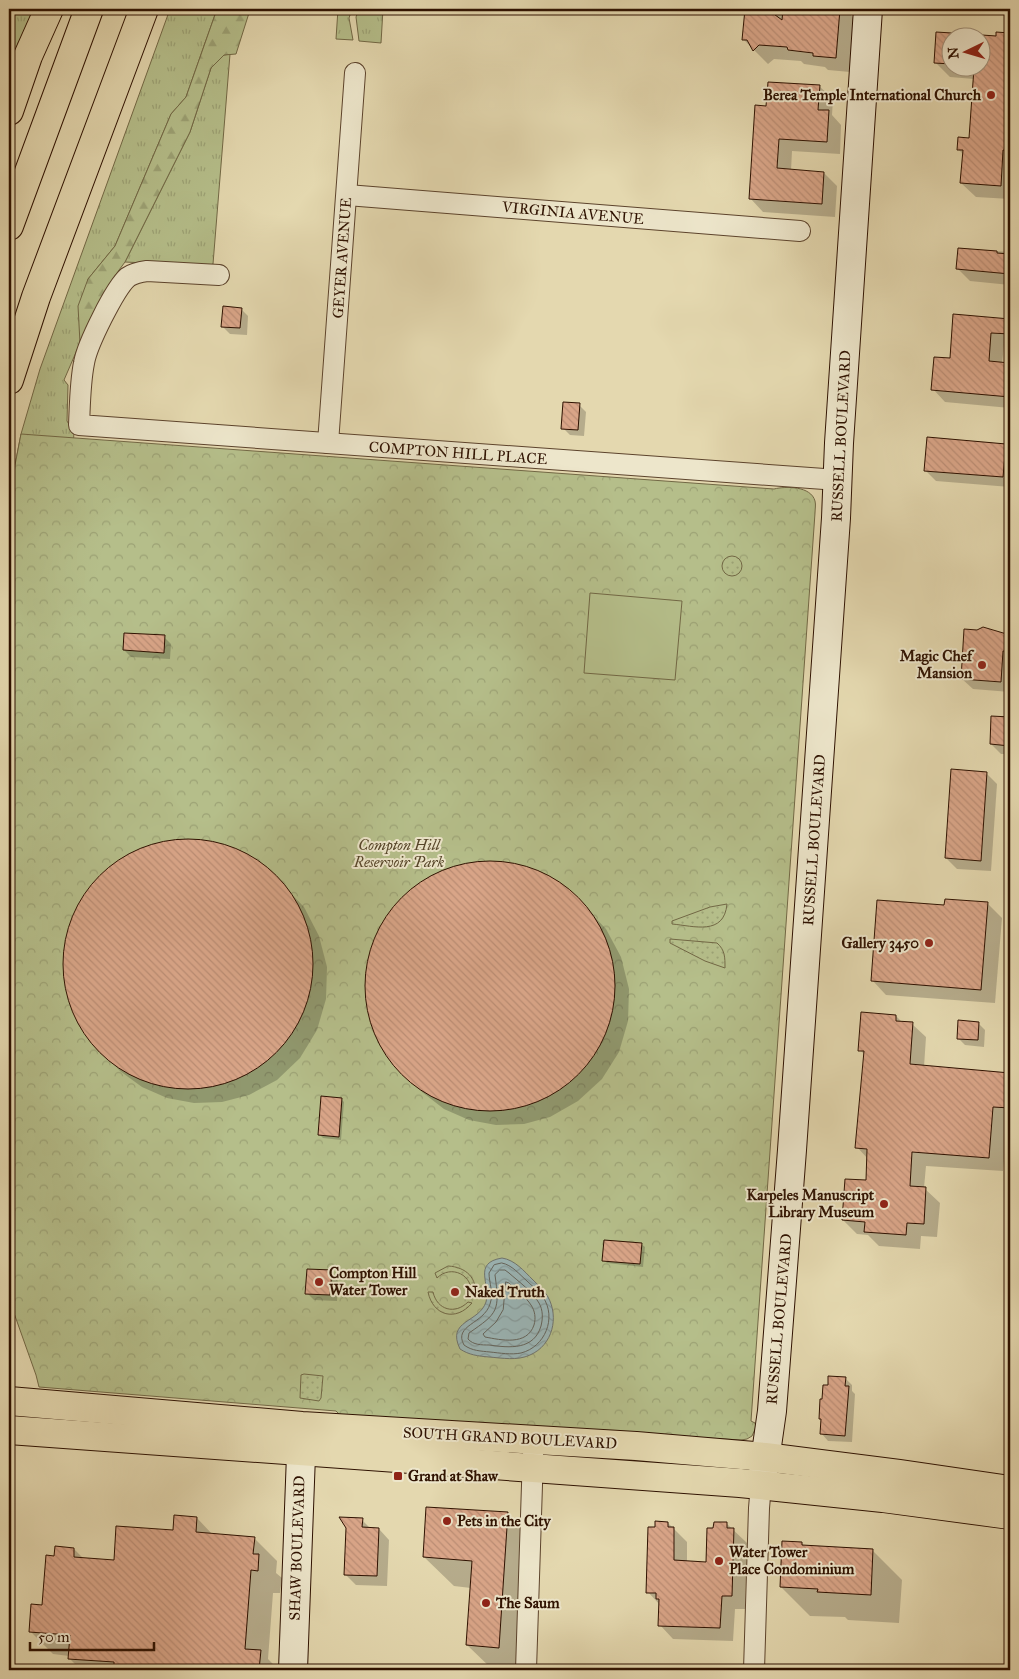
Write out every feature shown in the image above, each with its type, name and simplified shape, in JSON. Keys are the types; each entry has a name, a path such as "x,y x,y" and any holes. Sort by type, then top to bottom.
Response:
{"main road":[{"path":"9,111 28,56 50,9"},
{"path":"9,226 89,9"},
{"path":"9,380 40,288 144,9"},
{"name":"RUSSELL BOULEVARD","path":"761,1485 772,1411 792,1150 868,9"},
{"name":"SOUTH GRAND BOULEVARD","path":"9,1401 532,1469 761,1485 883,1498 1010,1515"},
{"name":"SOUTH GRAND BOULEVARD","path":"9,1430 301,1439 534,1440 636,1446 765,1457 1010,1490"},
{"name":"SHAW BOULEVARD","path":"293,1670 301,1439"}],"street":[{"name":"GEYER AVENUE","path":"328,443 355,73"},
{"name":"VIRGINIA AVENUE","path":"347,194 800,231"},
{"name":"COMPTON HILL PLACE","path":"219,275 146,271 130,276 121,284 91,340 84,362 79,425 838,480"},
{"path":"526,1670 534,1440"},
{"name":"RUSSELL BOULEVARD","path":"754,1670 761,1485"}],"green space":[{"path":"9,9 41,9 9,92"},
{"path":"170,9 217,9 186,97 171,114 115,246 88,279 80,343 64,380 68,385 67,421 74,433 73,446 9,496 21,434 40,369"},
{"path":"217,9 244,9 249,13 236,54 224,55 211,68 190,132 125,262 106,291 80,343 78,306 88,279 115,246 171,114 186,97"},
{"path":"338,9 352,9 349,18 353,40 336,39"},
{"path":"359,9 383,9 381,43 359,41 356,17"},
{"path":"230,54 213,264 208,266 125,262 190,132 211,68 224,55"},
{"name":"Compton Hill Reservoir Park","path":"21,434 774,489 798,488 809,492 813,496 815,513 751,1421 755,1423 756,1427 752,1436 741,1440 340,1415 336,1411 39,1387 9,1299 9,496"},
{"path":"732,556 739,559 742,566 739,573 732,576 725,573 722,566 725,559"},
{"path":"590,593 682,601 675,680 584,673"},
{"path":"727,904 725,914 714,925 698,927 672,924 672,921 710,907"},
{"path":"670,939 717,943 722,948 724,954 725,968 705,961 670,943"},
{"path":"448,1266 465,1271 473,1279 475,1297 471,1295 469,1282 460,1274 449,1272 437,1278 435,1273"},
{"path":"428,1292 433,1292 438,1303 447,1309 458,1308 468,1302 472,1303 459,1313 446,1314 435,1307"},
{"path":"301,1375 323,1376 321,1398 319,1401 300,1398"}],"water":[{"path":"502,1258 519,1266 541,1288 548,1297 553,1313 552,1330 544,1345 530,1355 515,1359 470,1354 460,1349 457,1340 457,1332 460,1327 477,1314 486,1302 485,1269 488,1264"}],"building":[{"path":"745,9 767,9 782,20 783,9 840,9 836,58 813,56 813,53 788,50 787,47 759,45 753,51 747,40 742,40"},
{"path":"936,32 942,32 942,63 934,63"},
{"name":"Berea Temple International Church","path":"996,32 1010,33 1010,151 1003,150 1001,186 960,183 963,150 957,150 958,137 969,138 973,78 992,78 992,36 996,36"},
{"path":"768,82 820,85 818,110 829,110 827,142 779,139 777,168 824,172 822,204 749,199 755,105 766,106"},
{"path":"958,248 1010,254 1010,274 956,269"},
{"path":"223,306 242,308 240,328 221,327"},
{"path":"953,314 1010,319 1010,334 991,333 989,361 1010,363 1010,397 931,390 934,357 950,358"},
{"path":"563,402 580,403 578,430 561,429"},
{"path":"927,437 1006,444 1003,477 924,471"},
{"name":"Magic Chef Mansion","path":"983,627 1010,635 1010,652 1003,651 1001,682 961,679 964,629 977,630"},
{"path":"124,633 165,635 164,653 123,650"},
{"path":"991,716 1010,717 1010,746 990,744"},
{"path":"951,769 987,772 981,861 945,858"},
{"path":"188,839 212,842 236,849 257,860 276,876 292,895 303,916 310,940 313,964 310,988 303,1012 292,1033 276,1052 257,1068 236,1079 212,1086 188,1089 164,1086 140,1079 119,1068 100,1052 84,1033 73,1012 66,988 63,964 66,940 73,916 84,895 100,876 119,860 140,849 164,842"},
{"path":"490,861 514,864 538,871 559,882 578,898 594,917 605,938 612,962 615,986 612,1010 605,1034 594,1055 578,1074 559,1090 538,1101 514,1108 490,1111 466,1108 442,1101 421,1090 402,1074 386,1055 375,1034 368,1010 365,986 368,962 375,938 386,917 402,898 421,882 442,871 466,864"},
{"name":"Gallery 3450","path":"945,899 988,902 981,990 871,981 877,900 944,905"},
{"path":"861,1012 896,1015 896,1021 913,1022 910,1064 1010,1073 1010,1108 993,1107 989,1158 912,1152 910,1186 926,1187 924,1224 907,1223 906,1235 864,1232 865,1222 842,1220 845,1179 866,1180 867,1149 855,1148 864,1051 858,1051"},
{"path":"958,1020 979,1022 978,1040 957,1039"},
{"path":"321,1096 342,1098 339,1137 318,1135"},
{"path":"604,1240 642,1243 640,1264 602,1261"},
{"name":"Compton Hill Water Tower","path":"307,1269 332,1270 330,1295 305,1294"},
{"path":"828,1376 846,1377 845,1386 849,1386 845,1436 820,1434 820,1399 822,1399 823,1385 828,1385"},
{"name":"The Saum","path":"426,1507 508,1512 499,1648 466,1645 472,1561 423,1557"},
{"path":"174,1515 197,1517 196,1532 255,1537 253,1554 259,1554 258,1571 251,1570 245,1649 261,1650 259,1670 114,1670 114,1662 68,1659 70,1635 29,1632 31,1604 42,1605 46,1555 54,1556 55,1546 74,1548 74,1557 114,1560 116,1526 173,1530"},
{"path":"339,1517 363,1518 362,1527 379,1528 377,1576 344,1575 346,1528"},
{"name":"Water Tower Place Condominium","path":"655,1521 668,1522 668,1527 674,1527 674,1560 706,1562 707,1528 713,1528 714,1522 727,1522 727,1528 734,1528 732,1596 722,1596 720,1628 658,1626 659,1599 656,1599 656,1593 646,1593 648,1527 655,1527"},
{"path":"782,1541 802,1542 802,1545 873,1549 871,1595 817,1592 818,1589 780,1587"}],"place":[{"name":"Berea Temple International Church","path":"991,95"},
{"name":"Magic Chef Mansion","path":"982,665"},
{"name":"Gallery 3450","path":"929,943"},
{"name":"Karpeles Manuscript Library Museum","path":"884,1204"},
{"name":"Compton Hill Water Tower","path":"319,1282"},
{"name":"Naked Truth","path":"455,1292"},
{"name":"Grand at Shaw","path":"398,1476"},
{"name":"Pets in the City","path":"447,1521"},
{"name":"Water Tower Place Condominium","path":"719,1561"},
{"name":"The Saum","path":"486,1603"}]}
